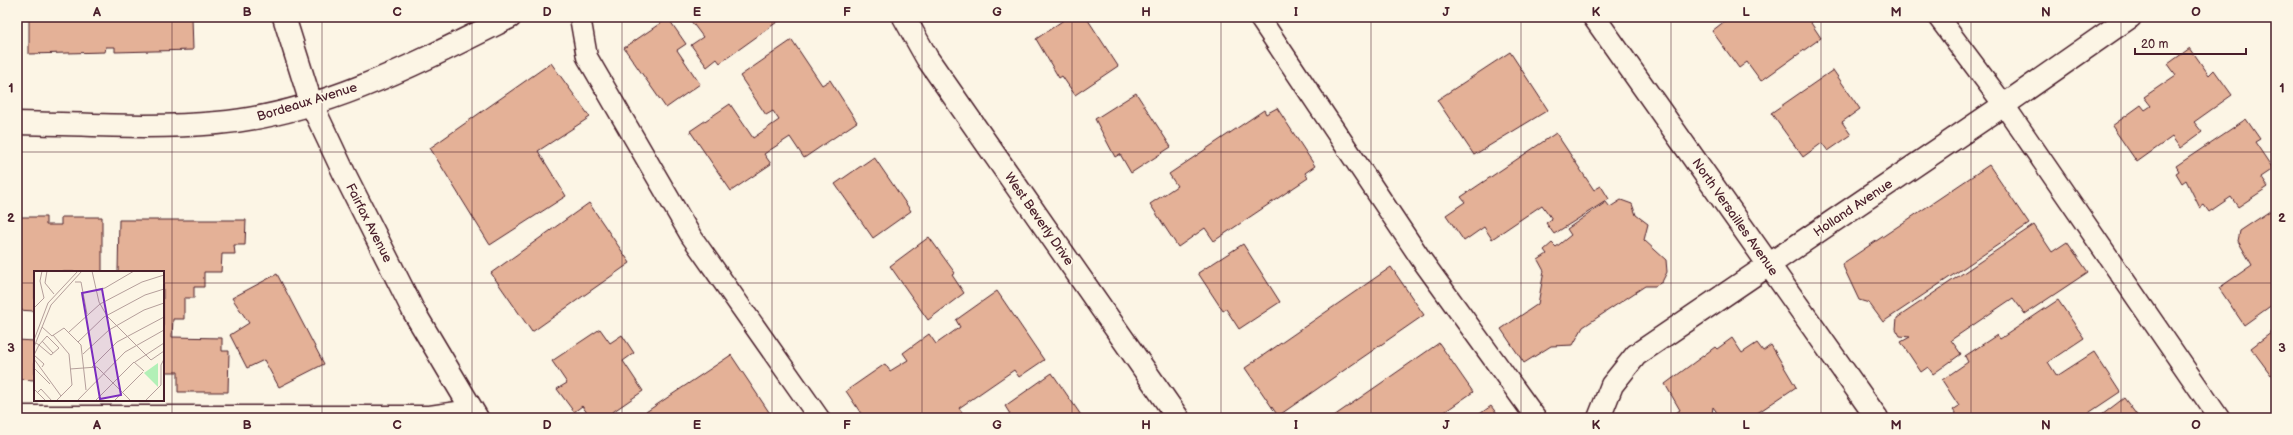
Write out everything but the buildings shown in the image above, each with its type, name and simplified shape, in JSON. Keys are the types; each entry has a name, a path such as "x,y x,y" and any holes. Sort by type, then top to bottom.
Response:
{"street":[{"name":"Fairfax Avenue","path":"284,17 311,103 414,312 474,414"},
{"name":"Bordeaux Avenue","path":"17,122 216,124 256,118 311,103 410,68 510,17"},
{"name":"West Beverly Drive","path":"904,17 927,58 1178,418"},
{"name":"North Versailles Avenue","path":"1594,17 1877,418"},
{"name":"Holland Avenue","path":"1598,418 1612,385 1636,355 1770,266 2130,17"}],"lane":[{"path":"580,17 587,56 690,236 819,418"},
{"path":"1258,17 1421,259 1536,418"},
{"path":"1938,17 2004,105 2219,418"},
{"path":"17,416 430,416 474,414"}]}
